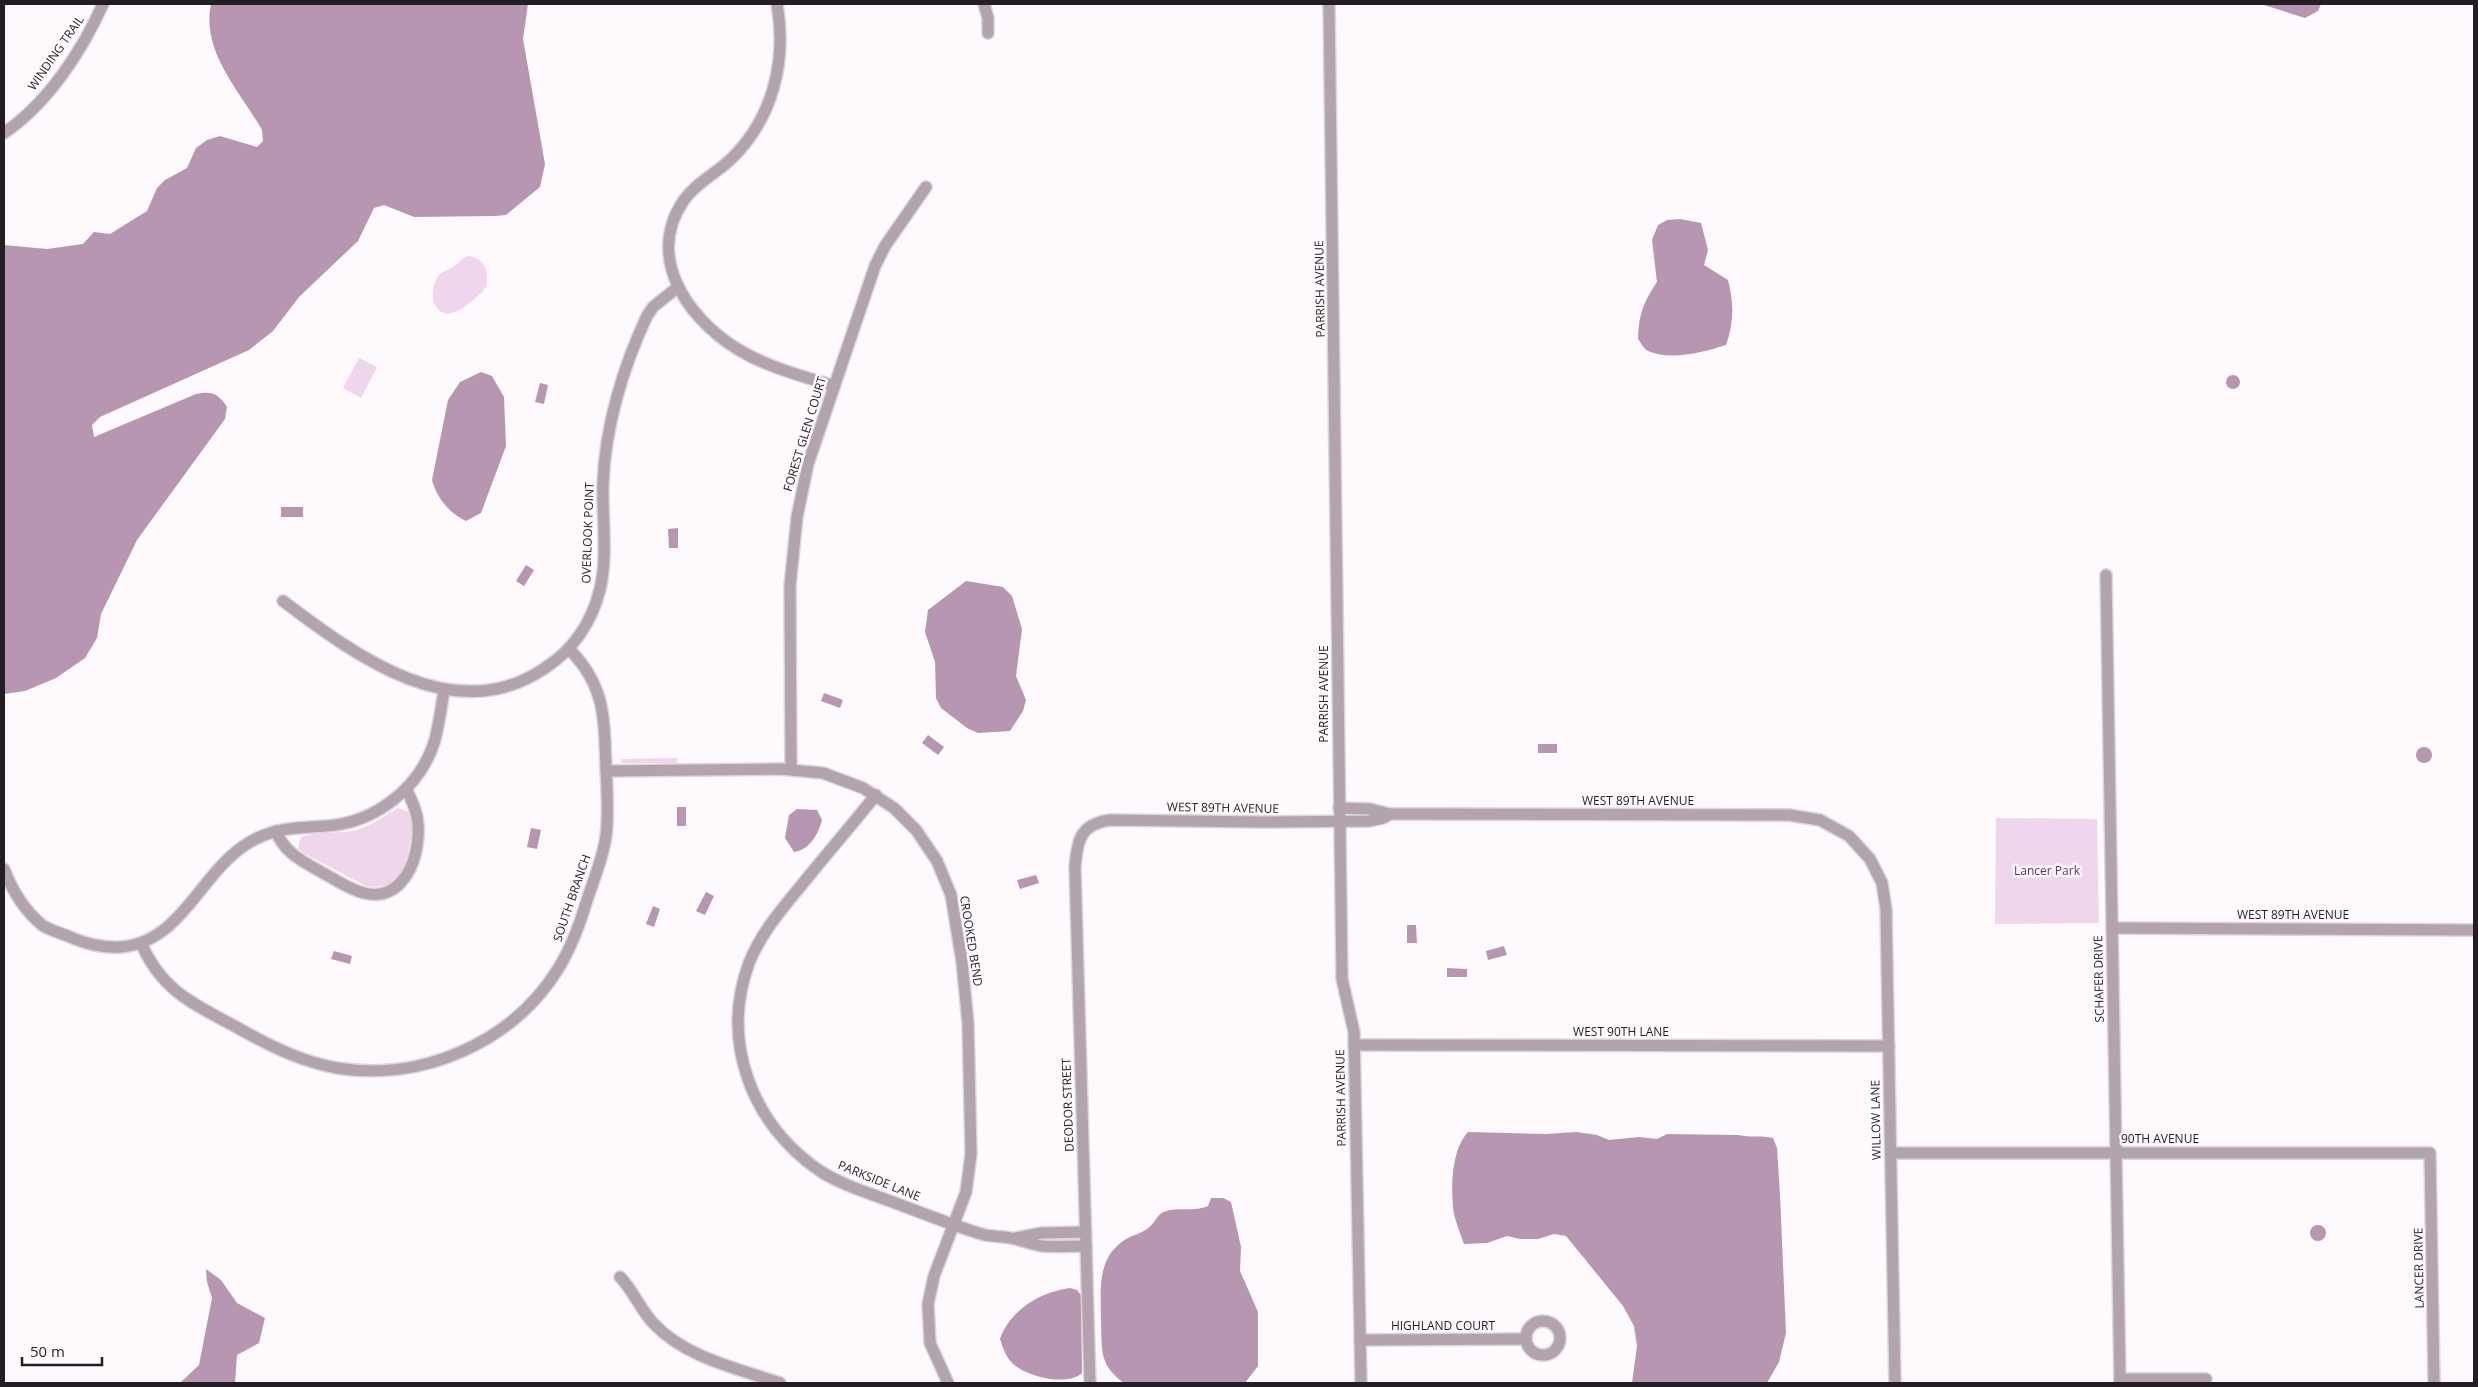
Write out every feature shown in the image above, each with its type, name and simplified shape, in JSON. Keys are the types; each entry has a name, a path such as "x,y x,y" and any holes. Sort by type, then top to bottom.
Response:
{"street":[{"name":"WINDING TRAIL","path":"4,133 35,106 57,81 93,27 103,4"},
{"path":"777,4 780,29 780,57 768,106 748,140 731,159 691,192 684,201 674,222 670,256 678,288 696,314 727,342 768,364 834,386"},
{"path":"984,4 988,18 988,34"},
{"name":"PARRISH AVENUE","path":"1329,4 1342,979 1354,1032 1361,1383"},
{"name":"FOREST GLEN COURT","path":"791,769 790,600 792,551 805,477 866,289 880,255 926,187"},
{"name":"OVERLOOK POINT","path":"283,601 367,657 411,680 444,691 476,693 505,688 543,670 569,649 587,622 600,590 603,566 604,469 609,432 618,396 647,316 660,300 678,288"},
{"name":"SCHAFER DRIVE","path":"2106,575 2120,1381"},
{"name":"SOUTH BRANCH","path":"141,943 152,966 171,988 272,1047 303,1059 336,1068 372,1071 418,1066 451,1056 487,1038 524,1011 551,980 565,957 582,917 604,846 607,816 604,716 600,695 586,669 569,649"},
{"path":"4,869 12,888 26,908 43,925 76,940 106,947 141,943 169,926 218,868 250,842 276,831 303,826 326,826 356,820 388,804 406,789 424,764 434,744 444,691"},
{"name":"CROOKED BEND","path":"606,771 791,769 837,777 876,795 910,823 930,849 946,881 955,916 968,1023 971,1154 968,1183 931,1286 927,1313 930,1343 947,1383"},
{"path":"276,831 287,848 303,861 357,890 373,895 383,893 401,884 412,868 419,823 414,803 406,789"},
{"name":"PARKSIDE LANE","path":"876,795 783,908 759,942 746,974 740,999 738,1031 741,1056 751,1089 767,1119 787,1144 804,1159 843,1183 953,1226 988,1236 1014,1238 1042,1246 1086,1246"},
{"name":"WEST 89TH AVENUE","path":"1339,808 1376,810 1390,814 1789,814 1820,820 1849,836 1870,859"},
{"name":"WEST 89TH AVENUE","path":"1087,828 1100,821 1110,820 1369,821 1383,818 1390,814"},
{"name":"DEODOR STREET","path":"1087,828 1076,846 1075,868 1090,1383"},
{"name":"WILLOW LANE","path":"1870,859 1882,883 1886,909 1895,1383"},
{"name":"WEST 89TH AVENUE","path":"2112,928 2474,930"},
{"name":"WEST 90TH LANE","path":"1354,1045 1889,1046"},
{"name":"90TH AVENUE","path":"1891,1153 2430,1153"},
{"name":"LANCER DRIVE","path":"2430,1153 2434,1383"},
{"name":"PARKSIDE LANE","path":"1014,1238 1041,1233 1086,1232"},
{"path":"620,1277 642,1310 669,1339 691,1352 780,1383"},
{"name":"HIGHLAND COURT","path":"1360,1340 1526,1339"},
{"path":"2120,1381 2206,1379"}],"green space":[{"path":"468,256 482,262 487,276 486,287 461,309 455,312 444,313 439,310 434,302 433,291 436,280 439,275"},
{"path":"359,358 377,367 361,398 343,388"},
{"path":"677,758 677,763 621,763 621,759"},
{"path":"398,808 409,812 411,816 411,835 406,861 402,869 393,881 386,885 377,887 366,886 303,853 298,848 301,837 358,829 370,825"},
{"name":"Lancer Park","path":"1996,818 2097,819 2099,923 1995,924"}],"shaded area":[{"path":"211,4 528,4 523,39 545,164 540,187 506,215 414,217 384,205 374,208 358,241 299,297 273,331 249,350 100,417 92,425 94,437 196,394 214,394 227,407 225,419 137,540 101,614 97,638 85,658 56,678 25,691 4,694 4,245 47,249 83,244 94,232 110,234 147,211 157,188 165,180 187,168 196,148 207,140 220,136 257,147 263,141 262,130 224,70 217,55 209,22"},
{"path":"2261,4 2321,4 2318,11 2305,18"},
{"path":"1680,219 1701,223 1708,250 1704,265 1728,280 1732,305 1732,321 1726,345 1698,353 1657,354 1647,350 1638,339 1643,309 1648,296 1657,282 1652,240 1658,225 1667,220"},
{"path":"481,372 492,376 504,397 506,446 481,513 466,521 454,514 444,504 432,480 448,400 460,382"},
{"path":"2230,375 2236,375 2240,382 2236,389 2230,389 2226,385 2226,379"},
{"path":"540,383 548,385 544,404 535,402"},
{"path":"281,507 303,507 303,517 281,517"},
{"path":"678,528 678,548 669,548 668,529"},
{"path":"526,565 534,570 524,586 516,581"},
{"path":"966,581 1003,587 1012,596 1022,629 1016,676 1026,700 1023,711 1010,731 978,733 967,728 941,708 936,698 935,662 925,632 928,610"},
{"path":"824,693 843,700 840,708 821,701"},
{"path":"928,735 944,747 938,755 922,743"},
{"path":"1538,744 1557,744 1557,753 1538,753"},
{"path":"2424,747 2432,755 2424,763 2416,755"},
{"path":"677,807 686,807 686,826 677,826"},
{"path":"797,809 817,810 822,820 812,841 804,848 794,852 785,838 789,815"},
{"path":"531,828 541,830 537,849 527,847"},
{"path":"1036,875 1039,883 1020,889 1017,880"},
{"path":"706,892 714,896 705,915 696,911"},
{"path":"653,906 660,909 654,927 646,924"},
{"path":"1407,925 1416,925 1417,943 1407,943"},
{"path":"1504,946 1507,955 1488,960 1486,951"},
{"path":"334,951 352,956 350,964 331,959"},
{"path":"1447,968 1467,969 1467,977 1447,977"},
{"path":"1468,1132 1545,1134 1577,1132 1597,1135 1609,1140 1639,1137 1657,1139 1667,1134 1738,1135 1773,1138 1777,1148 1786,1333 1779,1362 1767,1383 1632,1383 1637,1346 1634,1326 1623,1306 1566,1236 1554,1234 1538,1239 1520,1239 1507,1236 1487,1243 1464,1244 1454,1212 1452,1188 1456,1157"},
{"path":"1211,1198 1223,1198 1231,1202 1241,1247 1240,1271 1258,1312 1258,1366 1245,1383 1124,1383 1110,1370 1102,1349 1101,1288 1104,1267 1108,1257 1123,1241 1147,1229 1163,1212 1203,1208 1208,1206"},
{"path":"2318,1225 2324,1227 2326,1233 2324,1239 2318,1241 2312,1239 2310,1233 2312,1227"},
{"path":"206,1269 221,1280 237,1303 265,1318 259,1343 237,1355 235,1383 180,1383 199,1365 212,1298 207,1282"},
{"path":"1070,1288 1077,1290 1081,1295 1082,1373 1066,1379 1044,1378 1033,1375 1014,1365 1004,1351 1000,1339 1011,1319 1037,1298"}]}
